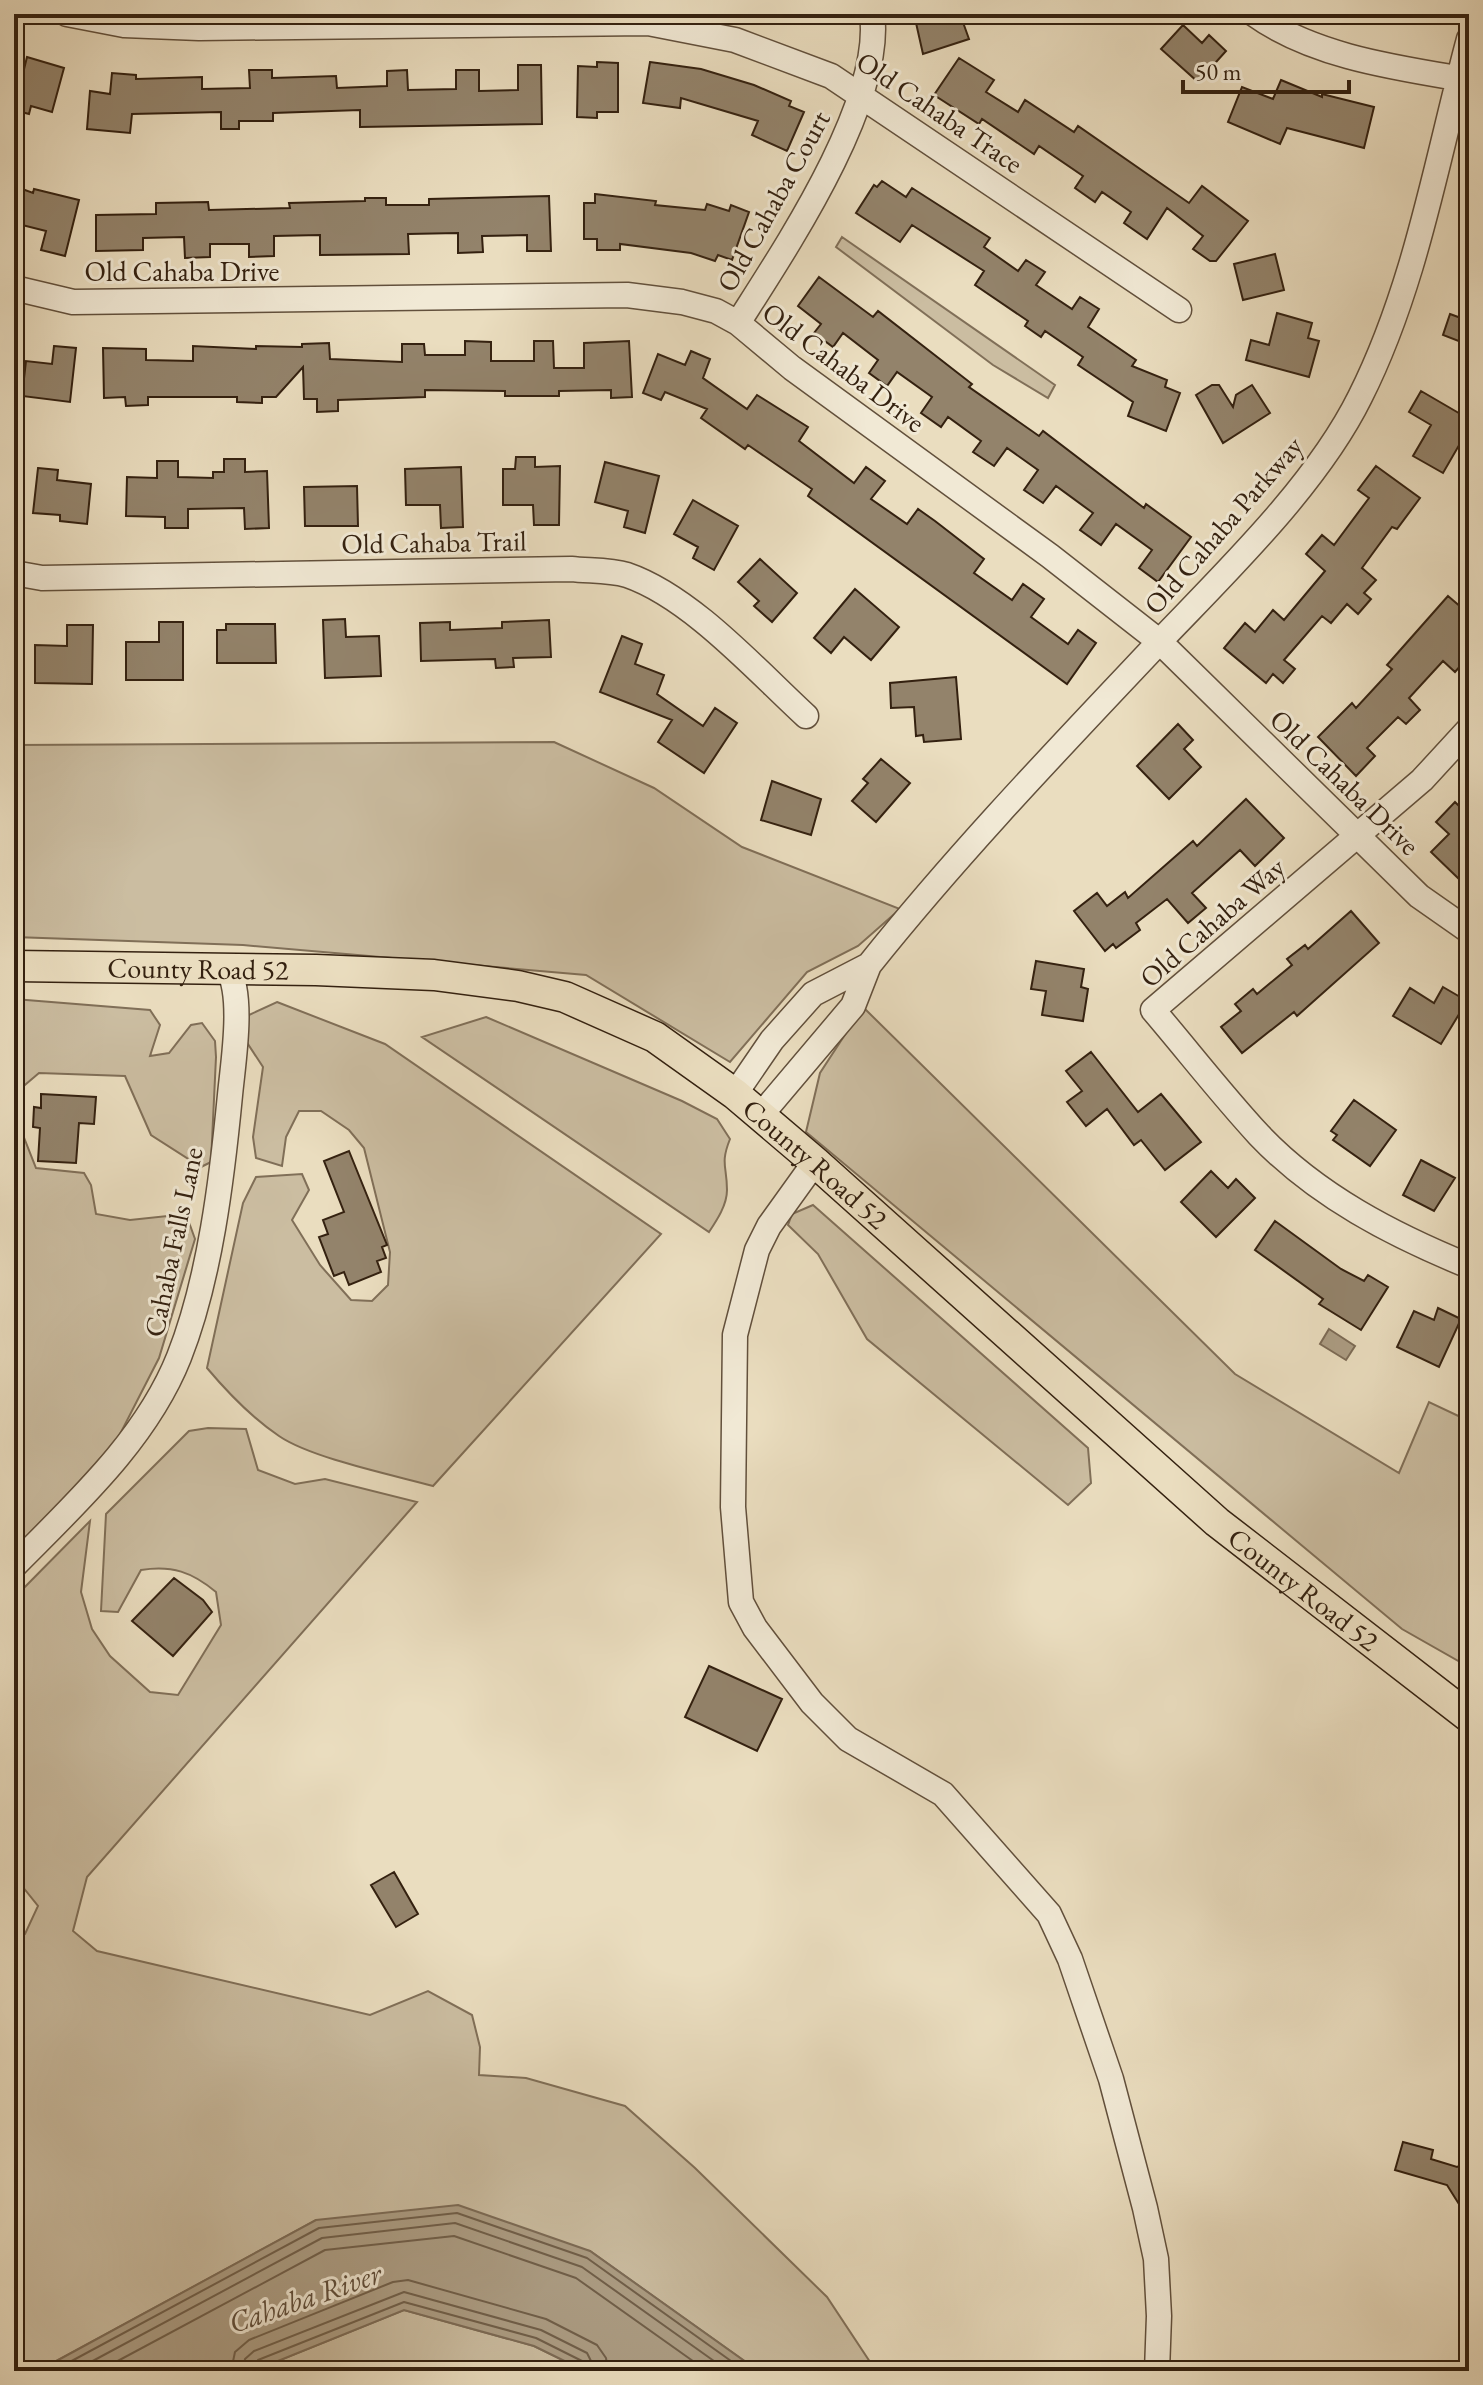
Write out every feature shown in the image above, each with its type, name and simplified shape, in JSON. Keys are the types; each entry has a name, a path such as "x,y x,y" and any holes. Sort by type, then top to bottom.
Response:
{"main road":[{"name":"County Road 52","path":"14,966 434,975 518,986 565,997 655,1037 735,1094 815,1162 1157,1472 1271,1565 1469,1717"}],"street":[{"name":"Old Cahaba Trace","path":"67,14 124,25 199,28 648,23 706,32 793,59 831,76 1179,310"},
{"name":"Old Cahaba Court","path":"738,323 845,138 873,50 872,14"},
{"path":"1254,14 1287,35 1313,45 1464,79"},
{"name":"Old Cahaba Parkway","path":"760,1116 853,1006 869,965 932,886 1214,586 1326,454 1359,400 1394,325 1464,79 1469,39"},
{"name":"Old Cahaba Drive","path":"14,288 73,302 627,295 682,302 716,311 738,323 792,368 1037,547 1160,642 1419,896 1469,931"},
{"name":"Old Cahaba Trail","path":"14,573 42,578 571,569 626,575 660,591 689,612 806,716"},
{"name":"Old Cahaba Way","path":"1469,729 1422,780 1153,1010 1261,1137 1333,1197 1392,1234 1469,1266"},
{"name":"Old Cahaba Parkway","path":"735,1094 772,1040 813,994 869,965"},
{"name":"Cahaba Falls Lane","path":"14,1566 121,1454 178,1359 194,1312 227,1132 234,1057 235,982 228,969"},
{"path":"815,1162 769,1226 757,1250 735,1335 733,1507 741,1602 755,1628 812,1703 848,1739 943,1794 1049,1914 1070,1959 1111,2079 1145,2208 1156,2259 1159,2316 1157,2371"}],"shaded area":[{"path":"842,237 1055,385 1048,398 993,365 836,247"},
{"path":"554,742 654,788 742,847 900,909 858,946 807,972 730,1062 586,975 243,945 14,937 14,745"},
{"path":"14,999 150,1010 160,1025 150,1056 169,1053 191,1025 202,1023 215,1041 216,1057 211,1162 201,1167 151,1135 125,1076 39,1073 19,1090 23,1135 36,1168 84,1173 91,1185 96,1214 130,1220 186,1214 195,1239 159,1358 117,1440 16,1551"},
{"path":"277,1002 385,1044 661,1234 433,1486 353,1465 293,1444 249,1413 207,1368 243,1203 256,1177 302,1174 309,1190 292,1220 320,1265 351,1300 372,1301 388,1285 390,1252 364,1148 349,1130 321,1111 299,1111 286,1137 282,1166 256,1158 253,1137 263,1067 244,1038 249,1015"},
{"path":"863,1007 1235,1374 1399,1473 1429,1402 1469,1421 1469,1667 1402,1629 806,1132 820,1073"},
{"path":"486,1017 717,1119 730,1139 725,1160 727,1196 709,1232 422,1037"},
{"path":"813,1205 1088,1448 1091,1483 1068,1505 867,1339 818,1254 788,1225 792,1214"},
{"path":"246,1429 258,1470 295,1484 325,1479 417,1502 87,1877 73,1931 97,1951 370,2015 428,1991 472,2015 480,2047 479,2075 526,2078 625,2106 695,2168 827,2297 876,2371 754,2371 750,2365 590,2251 316,2220 38,2371 14,2371 14,1939 25,1934 38,1906 14,1876 14,1598 90,1521 81,1592 92,1629 110,1656 150,1692 178,1695 221,1625 216,1592 199,1579 172,1569 141,1570 118,1612 101,1611 106,1514 189,1431"},
{"path":"404,2310 534,2346 585,2371 253,2371"}],"water":[{"path":"1329,1329 1355,1346 1346,1360 1320,1344"},
{"name":"Cahaba River","path":"458,2205 590,2251 750,2365 754,2371 585,2371 534,2346 404,2310 253,2371 38,2371 316,2220"}],"building":[{"path":"914,14 960,14 969,39 923,54"},
{"path":"1183,25 1202,43 1209,35 1226,51 1198,82 1161,49"},
{"path":"27,57 64,68 52,112 31,106 29,114 14,110"},
{"path":"959,58 994,80 986,92 1018,112 1025,100 1074,132 1078,126 1189,203 1202,186 1248,221 1216,261 1210,261 1193,249 1203,236 1167,208 1147,239 1124,223 1131,212 1102,192 1095,202 1075,188 1083,176 1039,146 1034,154 982,119 979,124 934,95"},
{"path":"597,62 618,63 618,112 597,112 597,118 577,117 578,66 597,67"},
{"path":"650,62 701,69 754,85 791,101 789,106 804,112 787,151 752,135 758,121 681,98 680,108 643,103"},
{"path":"518,65 541,65 542,124 360,127 360,110 273,113 273,121 239,121 239,129 221,129 221,112 132,114 130,133 87,129 90,91 110,94 112,73 136,75 136,79 202,77 202,89 250,88 249,70 272,70 272,78 336,76 337,88 387,86 387,71 407,70 408,90 456,89 456,70 479,70 479,91 518,90"},
{"path":"1281,80 1322,97 1322,94 1374,107 1364,148 1287,128 1280,144 1228,122 1242,87 1273,99"},
{"path":"882,181 906,197 912,188 990,238 984,247 1018,271 1026,260 1045,272 1036,285 1072,309 1080,297 1099,309 1088,327 1136,360 1132,366 1167,380 1165,387 1180,393 1166,431 1128,416 1133,402 1078,365 1083,357 1045,331 1041,337 1025,326 1028,321 975,285 984,271 912,225 900,242 856,213 874,185 877,187"},
{"path":"14,186 33,193 34,189 79,200 65,256 41,250 46,231 14,223"},
{"path":"595,194 705,210 707,204 729,211 731,205 749,212 732,260 718,255 715,261 691,253 620,244 620,250 597,250 597,239 584,239 584,203 595,203"},
{"path":"549,196 551,251 527,251 527,235 482,236 483,252 458,253 458,233 408,234 409,254 320,255 320,235 274,236 274,256 249,257 249,244 210,244 210,257 185,258 184,237 143,238 143,250 96,251 96,215 156,214 156,203 208,202 209,210 290,208 289,203 365,201 365,198 386,198 386,205 429,205 429,199"},
{"path":"1275,254 1284,290 1243,300 1234,264"},
{"path":"819,277 873,317 878,311 972,384 969,387 1039,436 1043,431 1144,508 1146,504 1191,537 1158,582 1139,568 1152,550 1116,524 1101,545 1080,530 1093,513 1056,486 1043,503 1024,490 1038,470 1007,448 994,466 973,452 981,441 948,417 941,427 921,413 932,397 897,372 887,386 869,373 878,360 843,333 833,347 814,333 821,324 798,306"},
{"path":"1277,313 1312,323 1308,338 1319,341 1309,377 1246,360 1251,340 1269,345"},
{"path":"1450,314 1469,321 1469,345 1443,335"},
{"path":"465,341 491,342 491,361 534,361 534,341 553,341 554,368 584,368 584,343 629,341 632,397 611,398 611,390 559,391 559,396 505,396 505,391 425,390 425,397 338,400 338,411 317,412 317,399 304,399 303,367 276,397 262,397 262,403 237,402 237,397 148,397 148,405 126,406 125,397 104,398 103,348 146,349 146,360 193,361 193,346 256,349 256,346 302,347 302,344 329,343 330,359 402,362 402,344 424,344 425,355 465,355"},
{"path":"54,346 76,348 70,402 22,396 26,361 52,364"},
{"path":"691,351 710,359 703,378 747,409 757,395 808,427 799,441 854,483 866,467 885,481 871,499 907,524 918,509 935,521 984,559 974,573 1012,600 1023,584 1044,599 1031,617 1068,644 1078,630 1096,643 1067,684 808,496 812,489 748,445 745,449 701,418 707,409 665,392 661,400 643,393 658,354 685,365"},
{"path":"1212,385 1219,385 1233,407 1236,395 1252,385 1270,413 1223,443 1196,395"},
{"path":"1421,391 1469,419 1469,428 1443,473 1413,456 1431,425 1409,412"},
{"path":"516,457 535,457 535,467 560,466 559,525 534,525 533,505 503,505 503,469 515,469"},
{"path":"224,459 245,459 245,472 267,471 269,528 245,529 244,508 188,509 188,528 165,528 165,517 126,516 127,477 157,478 157,461 178,461 178,477 213,478 213,472 224,472"},
{"path":"605,462 659,476 645,533 624,527 628,511 595,502"},
{"path":"1376,466 1420,498 1397,529 1392,527 1362,568 1376,580 1364,593 1371,599 1358,614 1347,604 1331,623 1322,616 1284,660 1295,669 1283,683 1273,674 1266,683 1224,648 1245,623 1255,632 1273,610 1284,620 1325,571 1306,554 1322,535 1334,545 1369,498 1358,490"},
{"path":"461,467 463,527 441,528 440,505 406,505 405,469"},
{"path":"38,468 58,470 57,480 91,484 87,524 60,521 60,515 33,513"},
{"path":"357,486 358,526 305,526 304,487"},
{"path":"693,500 738,526 714,570 693,558 698,547 674,534"},
{"path":"760,559 797,593 772,622 754,606 759,601 738,582"},
{"path":"855,589 899,627 871,660 844,637 831,653 814,638"},
{"path":"1448,596 1469,614 1469,656 1455,672 1443,661 1409,698 1420,710 1406,724 1398,717 1367,748 1375,756 1356,776 1318,737 1352,703 1356,708 1392,669 1387,665"},
{"path":"345,619 346,637 379,636 381,676 325,678 323,620"},
{"path":"549,620 551,657 513,658 514,667 496,668 495,659 421,661 420,623 450,622 450,630 502,628 502,622"},
{"path":"159,622 183,622 183,680 126,680 126,642 159,642"},
{"path":"226,624 275,624 276,663 217,663 217,630 226,630"},
{"path":"67,625 93,625 92,684 35,683 35,645 67,646"},
{"path":"622,636 642,644 635,664 664,675 657,694 703,726 715,708 737,723 704,773 658,742 672,720 600,692"},
{"path":"956,677 961,739 924,742 923,735 916,736 914,707 891,708 890,683"},
{"path":"1178,724 1193,740 1184,749 1201,767 1169,799 1137,766"},
{"path":"881,759 910,783 876,822 852,801 868,783 863,779"},
{"path":"772,781 821,799 811,835 761,820"},
{"path":"1246,799 1284,838 1255,866 1240,850 1192,893 1206,908 1188,923 1167,899 1136,923 1140,930 1116,948 1113,944 1105,951 1074,911 1097,893 1107,906 1125,892 1128,898 1193,841 1197,846"},
{"path":"1455,802 1469,816 1469,870 1460,880 1431,852 1449,834 1436,822"},
{"path":"1351,911 1379,943 1297,1016 1294,1012 1242,1053 1221,1027 1241,1011 1235,1004 1253,989 1257,994 1292,965 1287,959 1305,945 1308,949"},
{"path":"1036,961 1084,969 1081,987 1088,989 1083,1021 1042,1015 1046,991 1031,989"},
{"path":"1443,987 1467,1001 1441,1044 1393,1016 1410,988 1434,1003"},
{"path":"1091,1052 1138,1112 1161,1094 1201,1142 1165,1170 1141,1140 1134,1145 1107,1109 1086,1126 1067,1102 1082,1091 1066,1071"},
{"path":"41,1094 96,1097 94,1124 79,1123 76,1163 38,1161 40,1128 33,1127 34,1107 41,1108"},
{"path":"1354,1100 1396,1130 1370,1166 1333,1140 1337,1135 1331,1131"},
{"path":"349,1151 387,1245 382,1247 386,1258 377,1261 381,1272 349,1285 344,1272 334,1276 319,1237 328,1234 323,1220 344,1212 324,1161"},
{"path":"1421,1160 1455,1178 1434,1211 1403,1195"},
{"path":"1211,1171 1228,1188 1236,1179 1255,1198 1216,1237 1181,1202"},
{"path":"1275,1221 1341,1269 1364,1281 1368,1275 1388,1287 1361,1330 1319,1304 1323,1299 1255,1250"},
{"path":"1438,1308 1461,1319 1439,1367 1397,1347 1414,1311 1434,1320"},
{"path":"174,1578 203,1600 212,1612 173,1656 132,1621"},
{"path":"709,1666 782,1699 757,1751 685,1717"},
{"path":"394,1872 418,1914 396,1927 371,1885"},
{"path":"1403,2142 1433,2150 1431,2159 1457,2167 1469,2160 1469,2220 1447,2185 1395,2170"}]}
